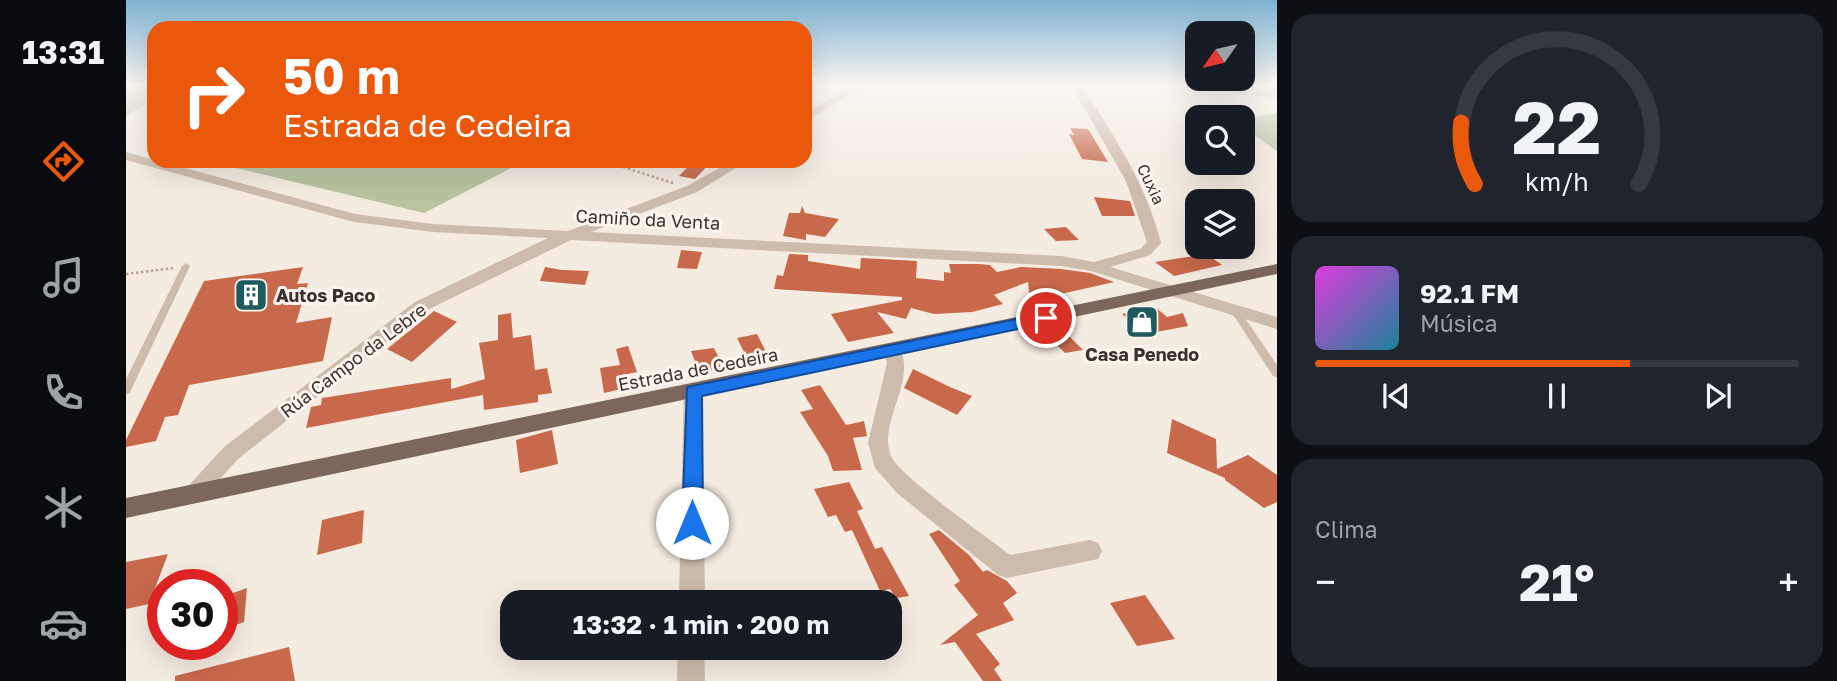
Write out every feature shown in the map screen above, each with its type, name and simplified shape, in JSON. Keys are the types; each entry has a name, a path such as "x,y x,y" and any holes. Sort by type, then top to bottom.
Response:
{"main road":[{"name":"Estrada de Cedeira","path":"126,508 893,351 1277,269"}],"street":[{"name":"Cuxia","path":"1094,267 1144,252 1154,243 1150,224 1130,177 1095,117"},
{"name":"Camiño da Venta","path":"126,156 147,162"},
{"name":"Camiño da Venta","path":"170,168 354,218 433,228 1061,261 1094,267 1237,313 1277,323"},
{"name":"Rúa Campo da Lebre","path":"191,495 231,453 421,306 572,234 692,189 729,168"},
{"path":"893,351 896,363 878,443 882,462 905,486 1007,567 1090,551"},
{"path":"692,590 693,391"},
{"path":"691,660 691,681"}],"lane":[{"path":"126,390 186,266"},
{"path":"1237,313 1277,373"}],"path":[{"path":"626,168 692,189"},
{"path":"126,274 186,266"}],"green space":[{"path":"1255,117 1277,117 1277,151 1255,135"},
{"path":"236,168 511,168 424,213"}],"building":[{"path":"1070,128 1088,129 1108,162 1082,159 1069,134 1074,135"},
{"path":"686,168 705,168 695,179 679,176"},
{"path":"1094,197 1130,201 1135,216 1102,216"},
{"path":"802,206 805,213 839,219 825,237 806,234 806,240 783,236 789,213 800,213"},
{"path":"1066,227 1079,240 1056,241 1044,229"},
{"path":"681,250 702,252 697,269 677,268"},
{"path":"789,254 808,255 808,261 860,269 861,258 917,261 916,278 944,281 944,272 951,273 949,264 979,264 990,265 997,272 1021,267 1061,269 1090,273 1114,282 1030,301 1028,282 994,295 1003,304 972,312 934,314 911,308 906,319 877,312 894,333 848,342 831,314 902,300 902,297 774,289 777,275 783,276"},
{"path":"1185,257 1214,259 1222,265 1174,276 1155,262"},
{"path":"303,267 297,284 308,283 296,323 332,317 323,361 189,385 178,415 165,417 156,441 126,447 126,440 204,281"},
{"path":"545,267 589,271 585,285 540,281"},
{"path":"1155,307 1167,317 1183,313 1188,326 1146,334 1122,314"},
{"path":"434,311 457,322 412,362 387,349"},
{"path":"511,313 513,338 531,335 535,370 547,368 552,393 538,395 538,402 484,410 483,395 306,428 311,407 321,405 322,398 451,378 451,389 485,379 479,343 498,340 498,315"},
{"path":"1066,333 1083,350 1065,353 1049,337"},
{"path":"757,334 767,354 747,358 737,338"},
{"path":"628,346 637,372 623,375 626,388 604,393 600,368 620,365 616,349"},
{"path":"714,348 723,366 700,374 691,351"},
{"path":"913,369 972,396 957,415 904,388"},
{"path":"820,385 846,425 864,421 867,436 853,438 862,470 833,471 828,456 800,412 813,409 801,390"},
{"path":"1172,419 1216,439 1217,469 1248,455 1277,475 1277,502 1264,508 1225,478 1167,453"},
{"path":"552,430 558,464 520,473 516,440"},
{"path":"849,482 863,509 857,511 875,549 882,547 909,596 902,597 902,590 880,590 852,530 845,532 836,515 828,517 814,489"},
{"path":"364,510 362,543 317,555 322,520"},
{"path":"939,530 969,555 983,572 987,570 1007,581 1017,593 1003,603 1014,620 976,634 1000,664 994,669 1002,681 983,681 955,642 940,645 978,615 954,585 960,581 929,534"},
{"path":"168,554 162,569 147,569 147,604 126,609 126,562"},
{"path":"247,588 244,622 238,624 238,591"},
{"path":"1145,595 1175,639 1137,646 1110,603"},
{"path":"289,647 295,681 175,681 175,676"}],"place":[{"name":"Autos Paco","path":"251,295"},
{"name":"Casa Penedo","path":"1142,322"}],"route":[{"path":"692,523 693,391 1046,318"}]}
